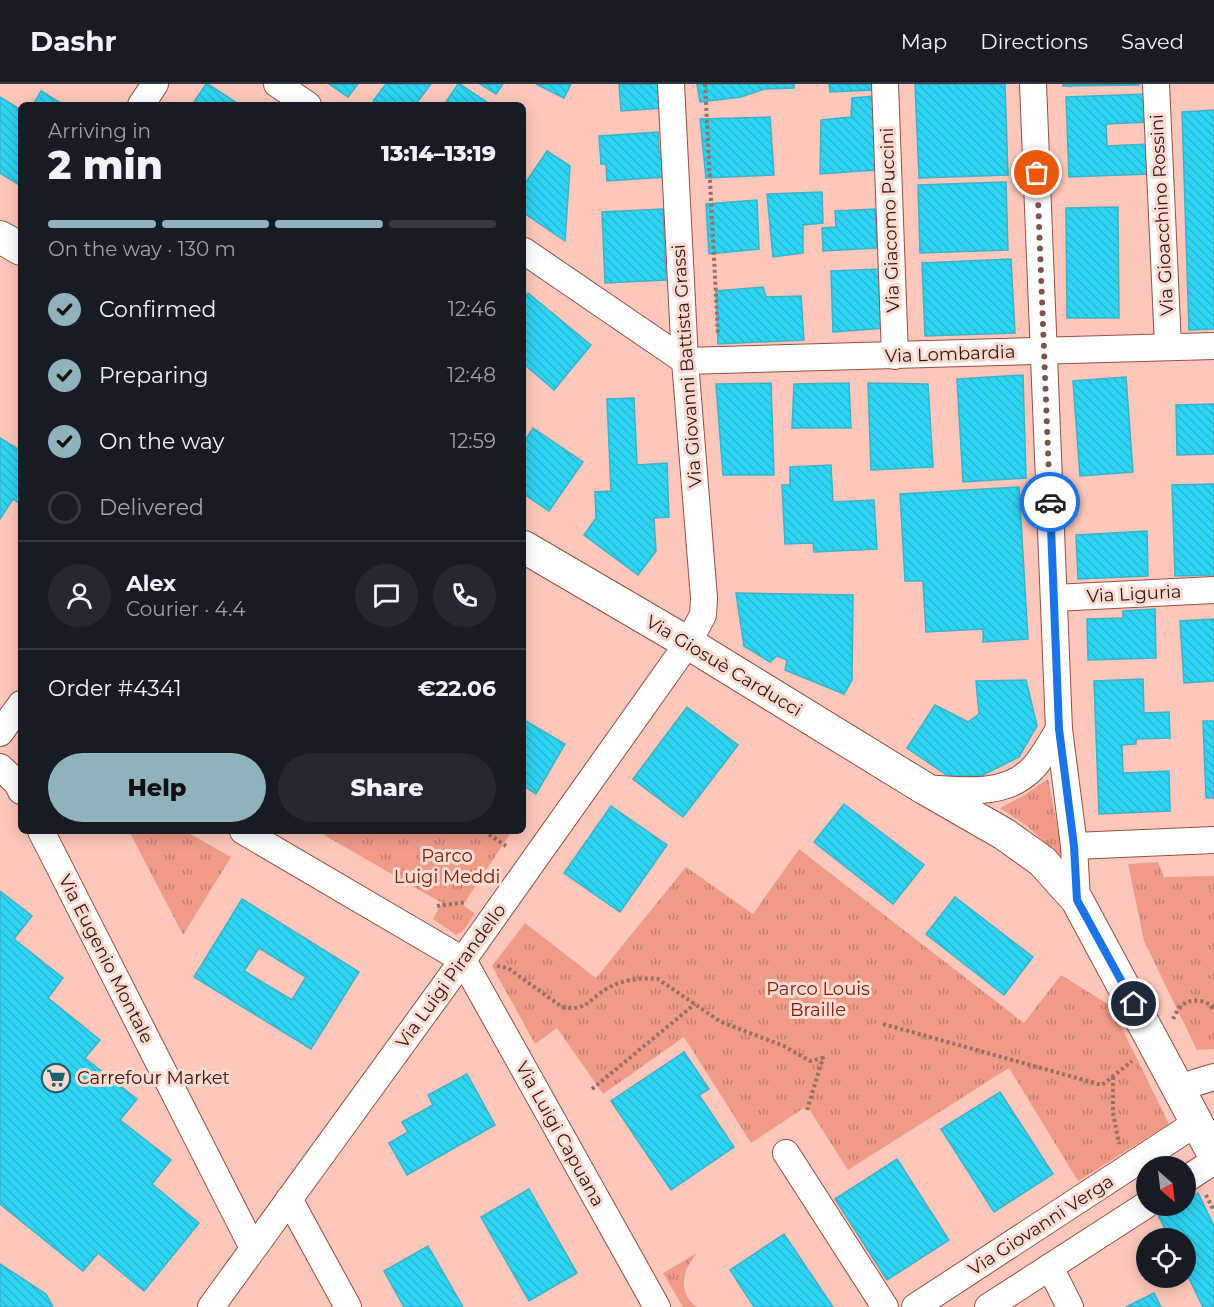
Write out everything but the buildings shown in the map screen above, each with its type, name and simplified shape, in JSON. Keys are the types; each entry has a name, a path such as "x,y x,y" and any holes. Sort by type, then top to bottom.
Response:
{"street":[{"path":"143,102 155,84"},
{"path":"277,84 304,102"},
{"name":"Via Giovanni Battista Grassi","path":"671,84 685,361 704,598 703,615 688,643"},
{"name":"Via Giacomo Puccini","path":"885,84 895,356"},
{"path":"1033,84 1059,729 1074,846 1077,900"},
{"name":"Via Gioacchino Rossini","path":"1156,84 1168,346"},
{"path":"0,237 18,247"},
{"path":"526,252 685,361"},
{"name":"Via Lombardia","path":"685,361 1214,346"},
{"name":"Via Giosuè Carducci","path":"526,548 688,643 1031,852 1054,872 1077,900 1214,1155"},
{"name":"Via Liguria","path":"1054,598 1214,590"},
{"name":"Via Luigi Pirandello","path":"211,1307 463,960 688,643"},
{"path":"0,733 18,708"},
{"path":"924,788 975,791 1001,787 1014,782 1033,768 1059,729"},
{"path":"0,766 18,785"},
{"name":"Via Eugenio Montale","path":"43,834 253,1248"},
{"path":"248,834 463,960"},
{"path":"1074,846 1214,840"},
{"name":"Via Luigi Capuana","path":"463,960 657,1307"},
{"path":"1178,1088 1214,1077"},
{"name":"Via Giovanni Verga","path":"915,1307 1196,1123"},
{"path":"786,1153 885,1307"},
{"path":"1196,1182 1214,1161"},
{"path":"289,1199 348,1307"},
{"path":"988,1307 1136,1211"},
{"path":"1050,1267 1070,1307"}],"path":[{"path":"705,84 718,338"},
{"path":"488,834 506,846"},
{"path":"436,906 467,902"},
{"path":"883,1023 1102,1085 1154,1041 1180,1006 1189,1002 1202,1001 1212,1005 1214,1009"},
{"path":"592,1089 695,1004"},
{"path":"807,1110 823,1058"},
{"path":"1113,1076 1113,1113 1122,1150"},
{"path":"1196,1187 1214,1211"}],"green space":[{"path":"1048,779 1064,860 1027,826 1000,808"},
{"path":"131,834 190,834 231,857 183,935"},
{"name":"Parco Luigi Meddi","path":"322,834 510,834 463,905 475,914 462,932 456,935 433,919 442,903"},
{"name":"Parco Louis Braille","path":"799,849 1024,1023 1061,975 1111,1006 1169,1124 1078,1181 1009,1068 848,1170 807,1106 751,1143 684,1037 603,1094 557,1028 535,1044 492,966 525,923 596,978 686,867 753,914"},
{"path":"1158,862 1164,877 1214,876 1214,1049 1197,1050 1144,941 1128,864"},
{"path":"697,1253 685,1273 684,1288 686,1295 697,1307 683,1307 663,1273"}],"way so far":[{"path":"1037,173 1050,502"}],"place":[{"name":"Carrefour Market","path":"56,1078"}],"route":[{"path":"1050,502 1059,729 1074,846 1077,900 1134,1004"}]}
